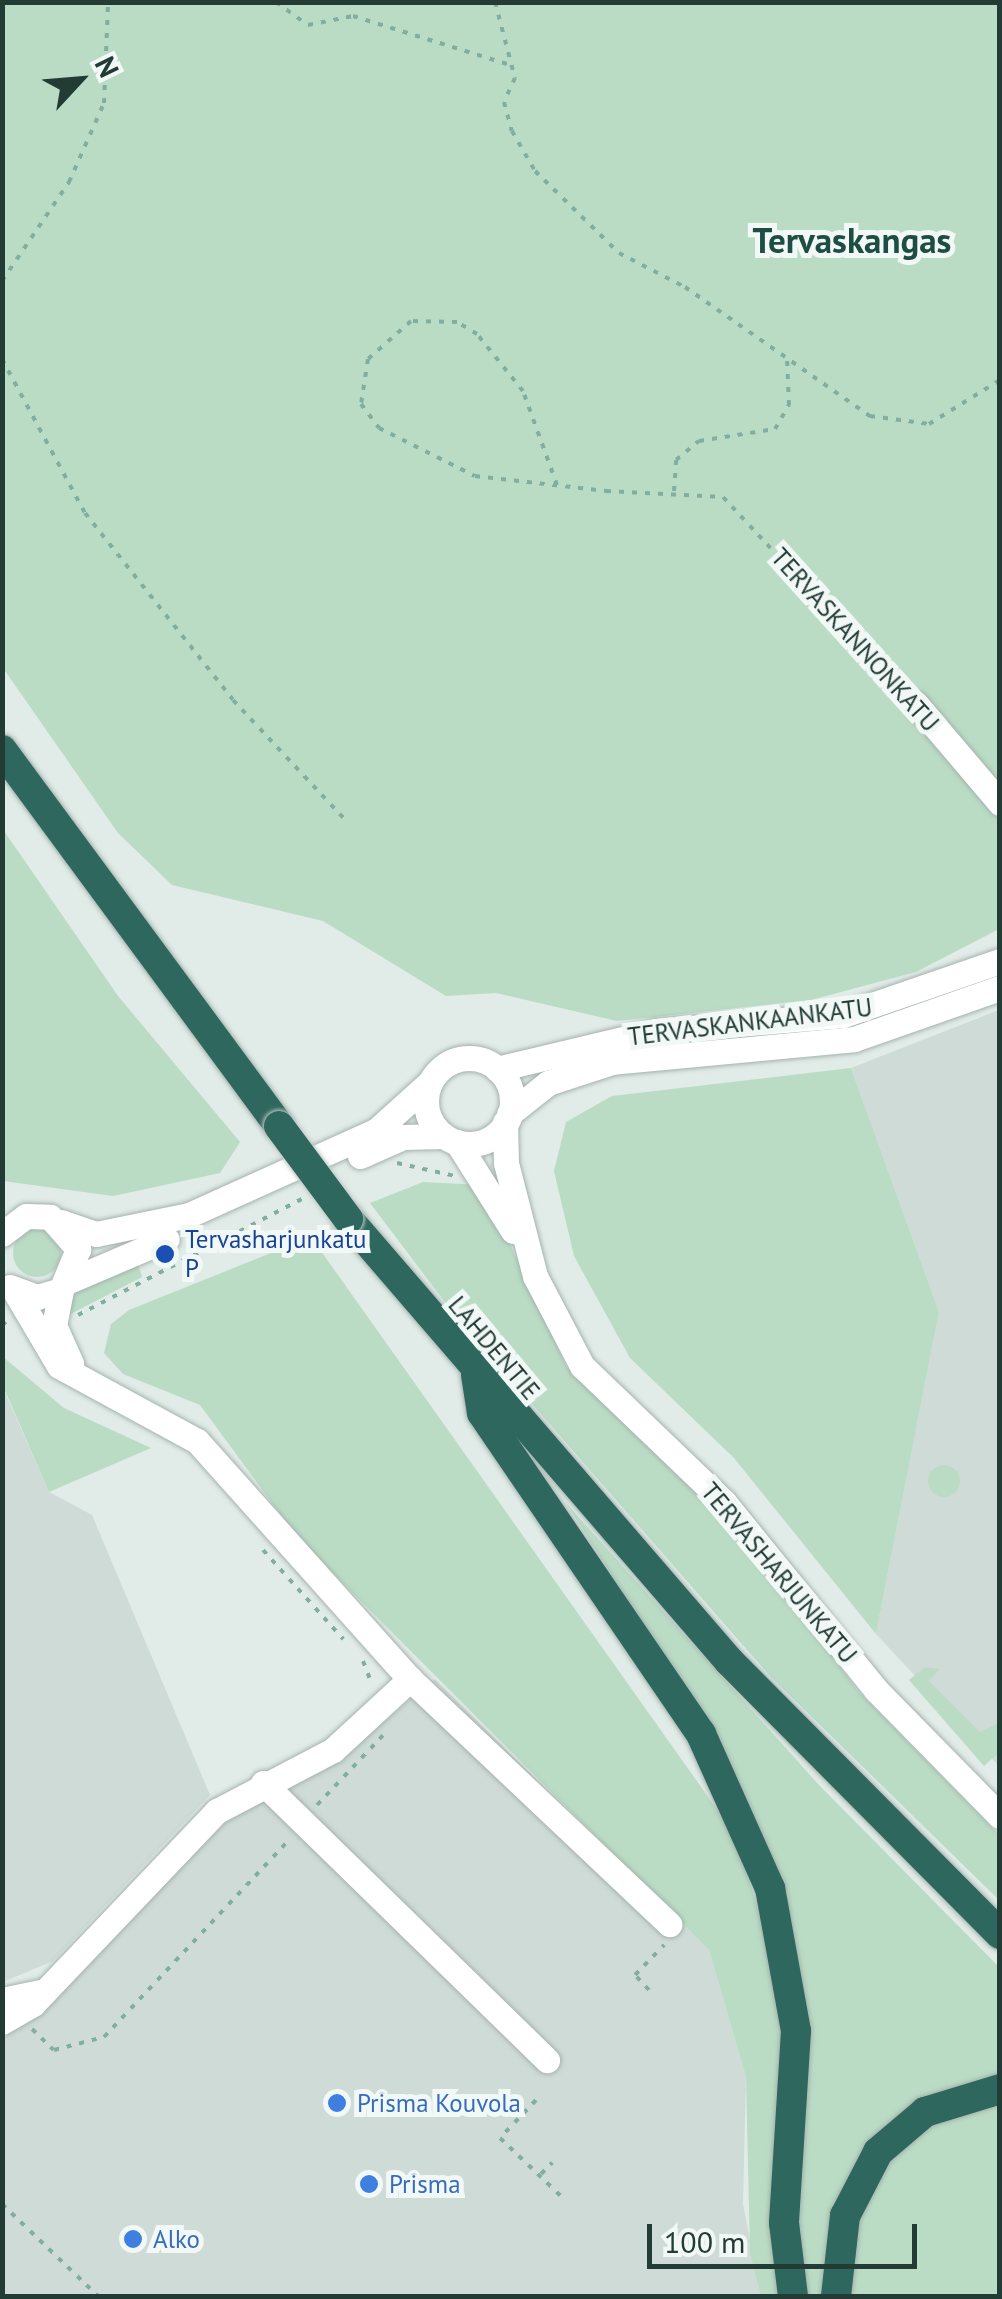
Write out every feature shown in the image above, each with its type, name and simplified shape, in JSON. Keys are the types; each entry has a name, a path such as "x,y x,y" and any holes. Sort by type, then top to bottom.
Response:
{"highway":[{"name":"LAHDENTIE","path":"2,750 348,1219 476,1374 730,1661 1000,1934"},
{"path":"476,1374 482,1412 702,1734 770,1888 796,2031 784,2223 793,2296"},
{"path":"836,2296 845,2216 878,2152 924,2112 1000,2089"}],"street":[{"name":"TERVASKANNONKATU","path":"916,704 1000,804"},
{"name":"TERVASKANKAANKATU","path":"497,1069 656,1032 843,1015 1000,962"},
{"name":"TERVASKANKAANKATU","path":"507,1118 548,1083 612,1062 854,1039 1000,988"},
{"path":"4,1231 38,1214 96,1234 189,1215 378,1130 429,1083 464,1058 497,1069 510,1088 507,1118 488,1140 403,1137 38,1298 8,1284"},
{"path":"429,1083 427,1112 450,1139"},
{"name":"TERVASHARJUNKATU","path":"507,1118 506,1163 535,1276"},
{"name":"TERVASHARJUNKATU","path":"450,1139 492,1187 582,1366 724,1502 886,1702 1000,1816"},
{"path":"60,1222 78,1248 66,1285 60,1341 97,1392"},
{"path":"8,1284 48,1352 97,1392 197,1441 410,1679 668,1924"},
{"path":"8,2026 217,1810 346,1740 410,1679"},
{"path":"263,1783 547,2060"},
{"path":"2,2000 45,1991"}],"path":[{"path":"2,280 69,182 104,103 108,2"},
{"path":"276,2 308,24 353,16 510,66"},
{"path":"495,2 510,66 505,117 535,170 619,254 787,357 870,416 900,424 929,424 1000,380"},
{"path":"557,486 523,391 478,334 457,322 412,321 368,358 361,404 405,446 475,476 557,486 674,492 676,460 700,441 774,429 789,405 787,357"},
{"path":"2,359 85,513 154,589 233,700 347,822"},
{"name":"TERVASKANNONKATU","path":"674,492 723,497 916,704"},
{"path":"383,1164 468,1176"},
{"path":"67,1321 292,1204"},
{"path":"2,1321 18,1338"},
{"path":"255,1540 362,1659 377,1698"},
{"path":"308,1815 398,1720"},
{"path":"8,2026 40,2032 63,2051 104,2037 292,1832"},
{"path":"649,1990 635,1975 667,1942 658,1934 668,1924"},
{"path":"536,2100 500,2138 564,2199"},
{"path":"540,2176 552,2164"},
{"path":"2,2204 98,2296"}],"shaded area":[{"path":"999,1010 999,1766 876,1634 939,1312 851,1068"},
{"path":"2,1386 49,1492 92,1515 210,1795 53,1961 3,1982"},
{"path":"435,1679 709,1950 746,2077 743,2204 761,2296 3,2296 3,2040 227,1811 324,1771"}],"green space":[{"path":"3,3 999,3 999,929 916,972 811,1000 617,1021 496,993 446,996 323,921 172,885 118,833 3,668"},
{"path":"2,828 118,996 240,1142 220,1173 113,1196 3,1181"},
{"path":"851,1068 939,1312 876,1634 734,1458 630,1358 574,1256 554,1171 566,1122 612,1096"},
{"path":"423,1182 483,1185 566,1366 735,1529 858,1691 999,1835 999,1900 770,1676 457,1318 370,1203"},
{"path":"37,1229 54,1236 61,1253 54,1270 37,1277 20,1270 13,1253 20,1236"},
{"path":"311,1237 733,1832 781,1979 783,2296 761,2296 750,2253 746,2077 709,1950 297,1537 200,1405 123,1374 104,1353 111,1324 129,1310"},
{"path":"137,1261 142,1277 63,1318 72,1291"},
{"path":"2,1356 64,1408 151,1448 49,1492 3,1386"},
{"path":"944,1465 956,1469 960,1481 956,1493 944,1497 932,1493 928,1481 932,1469"},
{"path":"566,1503 819,1785 999,1967 999,2078 908,2112 826,2296 804,2296 798,2271 802,1986 788,1911 651,1636"},
{"path":"925,1667 940,1669 929,1681 980,1732 999,1723 997,1754 984,1766 909,1680"},
{"path":"999,2099 999,2296 847,2296 856,2217 884,2163 936,2117"}],"place":[{"name":"Tervasharjunkatu P","path":"165,1254"},
{"name":"Prisma Kouvola","path":"337,2103"},
{"name":"Prisma","path":"369,2184"},
{"name":"Alko","path":"133,2239"}],"district":[{"name":"Tervaskangas","path":"852,240"}]}
